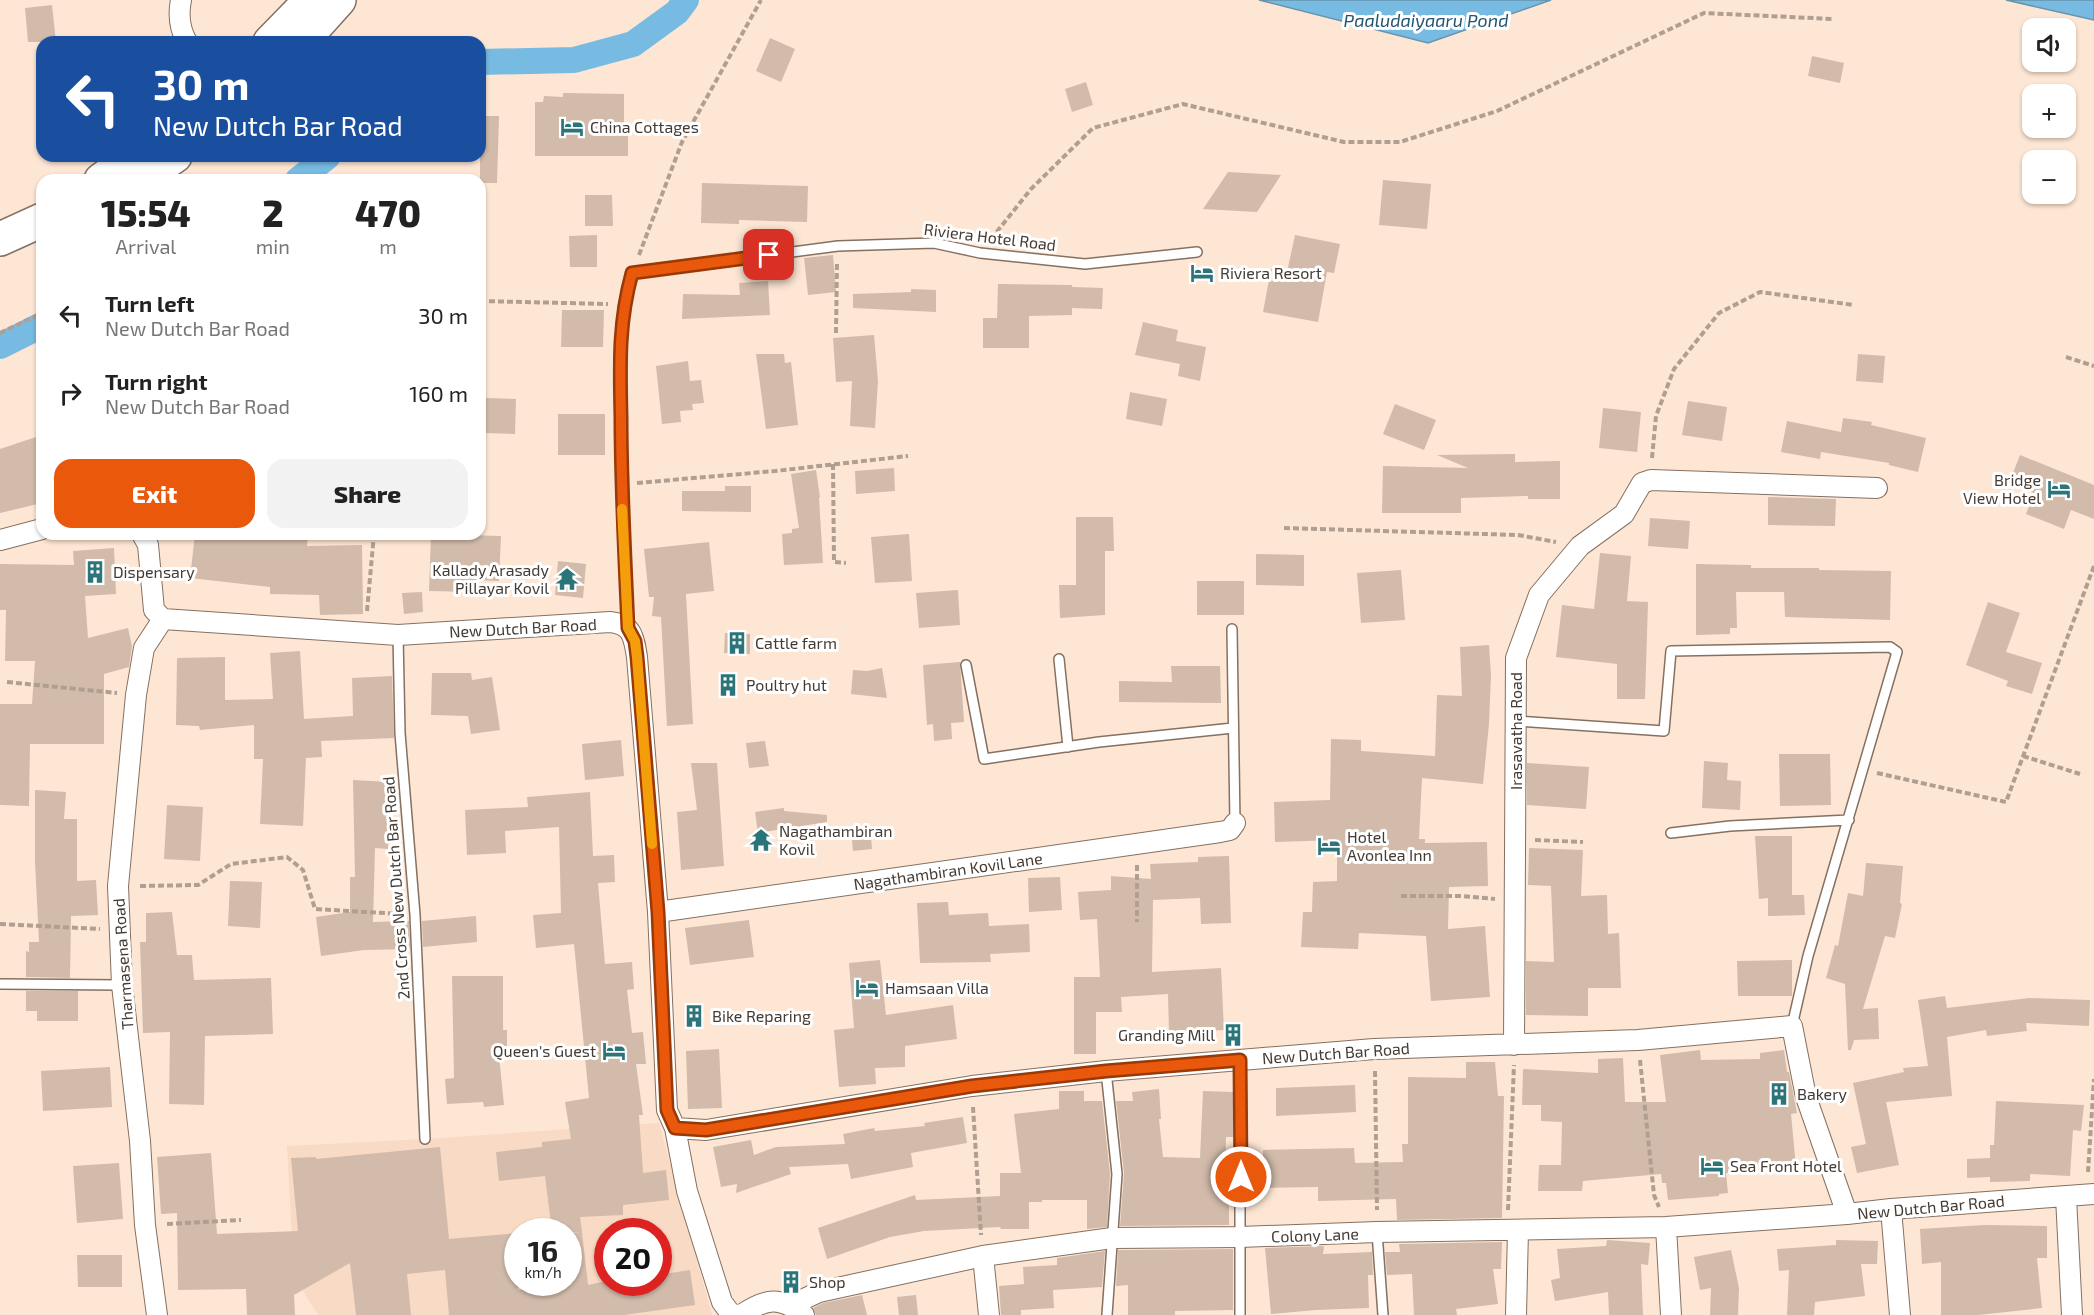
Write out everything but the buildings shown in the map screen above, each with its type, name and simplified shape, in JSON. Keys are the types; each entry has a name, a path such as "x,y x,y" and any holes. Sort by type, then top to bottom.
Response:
{"highway":[{"path":"276,36 311,0"},
{"path":"306,36 339,0"},
{"path":"109,174 126,162"},
{"path":"149,174 166,162"},
{"path":"0,239 36,223"},
{"path":"0,261 36,245"}],"street":[{"path":"181,0 179,11 183,36"},
{"path":"1651,480 1877,488"},
{"name":"Irasavatha Road","path":"1515,1045 1516,658 1539,595 1580,546 1624,514 1642,483 1651,480"},
{"path":"0,540 36,531"},
{"path":"145,540 148,545 154,610 163,619"},
{"name":"New Dutch Bar Road","path":"163,619 398,635 610,622 628,628"},
{"name":"Tharmasena Road","path":"157,1315 122,985 118,886 136,695 144,648 163,619"},
{"path":"628,628 635,641 637,657 658,912 667,1110 675,1128 687,1191 722,1302 731,1314 740,1315 757,1304 772,1301 798,1310"},
{"name":"Nagathambiran Kovil Lane","path":"658,912 1230,830 1235,823"},
{"name":"New Dutch Bar Road","path":"675,1128 706,1130 972,1086 1106,1071 1374,1049 1638,1040 1792,1026 1806,1097 1847,1215 1891,1209 2090,1194"},
{"path":"2066,1197 2072,1315"},
{"path":"1891,1209 1900,1315"},
{"name":"Colony Lane","path":"798,1310 819,1292 983,1256 1112,1238 1666,1227 1847,1215"},
{"path":"1666,1227 1671,1315"},
{"path":"1512,1230 1516,1315"},
{"path":"983,1256 988,1315"}],"lane":[{"name":"Riviera Hotel Road","path":"632,273 838,246 934,243 980,254 1085,264 1197,252"},
{"path":"628,628 621,484 620,345 624,304 632,273"},
{"path":"1232,629 1235,823"},
{"name":"2nd Cross New Dutch Bar Road","path":"398,635 400,734 415,915 424,1139"},
{"path":"1515,721 1664,731 1671,651 1890,647 1897,652 1808,956 1792,1026"},
{"path":"1059,659 1068,747"},
{"path":"966,665 984,759 1233,728"},
{"path":"1671,833 1730,826 1849,820"},
{"path":"0,984 122,985"},
{"path":"1240,1060 1240,1315"},
{"path":"1106,1071 1117,1174 1107,1315"},
{"path":"1377,1232 1383,1315"}],"path":[{"path":"632,273 682,142 761,0"},
{"path":"980,254 1031,189 1093,128 1183,104 1344,142 1400,142 1497,111 1704,13 1833,19"},
{"path":"836,333 838,246"},
{"path":"1651,480 1656,416 1674,369 1719,313 1760,292 1854,305"},
{"path":"486,301 624,304"},
{"path":"0,333 36,316"},
{"path":"2066,357 2094,366"},
{"path":"621,484 908,456"},
{"path":"833,464 834,562 846,563"},
{"path":"1284,528 1518,535 1580,546"},
{"path":"366,633 374,540"},
{"path":"1861,769 2006,802 2094,566"},
{"path":"7,682 136,695"},
{"path":"2023,756 2080,774"},
{"path":"1516,839 1583,842"},
{"path":"1137,844 1137,921"},
{"path":"118,886 198,885 231,864 287,857 303,870 315,909 415,915"},
{"path":"1401,896 1462,896 1514,900"},
{"path":"0,924 119,930"},
{"path":"1638,1040 1654,1195 1666,1227"},
{"path":"1512,1230 1515,1045"},
{"path":"1374,1049 1377,1232"},
{"path":"2090,1194 2094,1079"},
{"path":"972,1086 983,1256"},
{"path":"146,1225 241,1220"}],"shaded area":[{"path":"659,1123 712,1315 318,1315 294,1277 287,1146"}],"water":[{"name":"Paaludaiyaaru Pond","path":"1259,0 1551,0 1428,43"},
{"path":"2006,0 2094,0 2094,20"}],"waterway":[{"path":"486,62 574,60 633,44 677,12 686,0"},
{"path":"306,174 320,162"},
{"path":"0,346 36,328"}],"slow traffic":[{"path":"622,509 628,628 635,641 637,657 652,844"}],"place":[{"name":"China Cottages","path":"572,127"},
{"name":"Riviera Resort","path":"1202,273"},
{"name":"Bridge View Hotel","path":"2059,489"},
{"name":"Dispensary","path":"95,572"},
{"name":"Kallady Arasady Pillayar Kovil","path":"567,579"},
{"name":"Cattle farm","path":"737,643"},
{"name":"Poultry hut","path":"728,685"},
{"name":"Nagathambiran Kovil","path":"761,840"},
{"name":"Hotel Avonlea Inn","path":"1329,846"},
{"name":"Hamsaan Villa","path":"867,988"},
{"name":"Bike Reparing","path":"694,1016"},
{"name":"Granding Mill","path":"1233,1035"},
{"name":"Queen's Guest","path":"614,1051"},
{"name":"Bakery","path":"1779,1094"},
{"name":"Sea Front Hotel","path":"1712,1166"},
{"name":"Shop","path":"791,1282"}],"route":[{"path":"769,255 632,273 624,304 620,345 621,484 628,628 635,641 637,657 658,912 667,1110 675,1128 706,1130 972,1086 1106,1071 1240,1060 1241,1177"}]}
